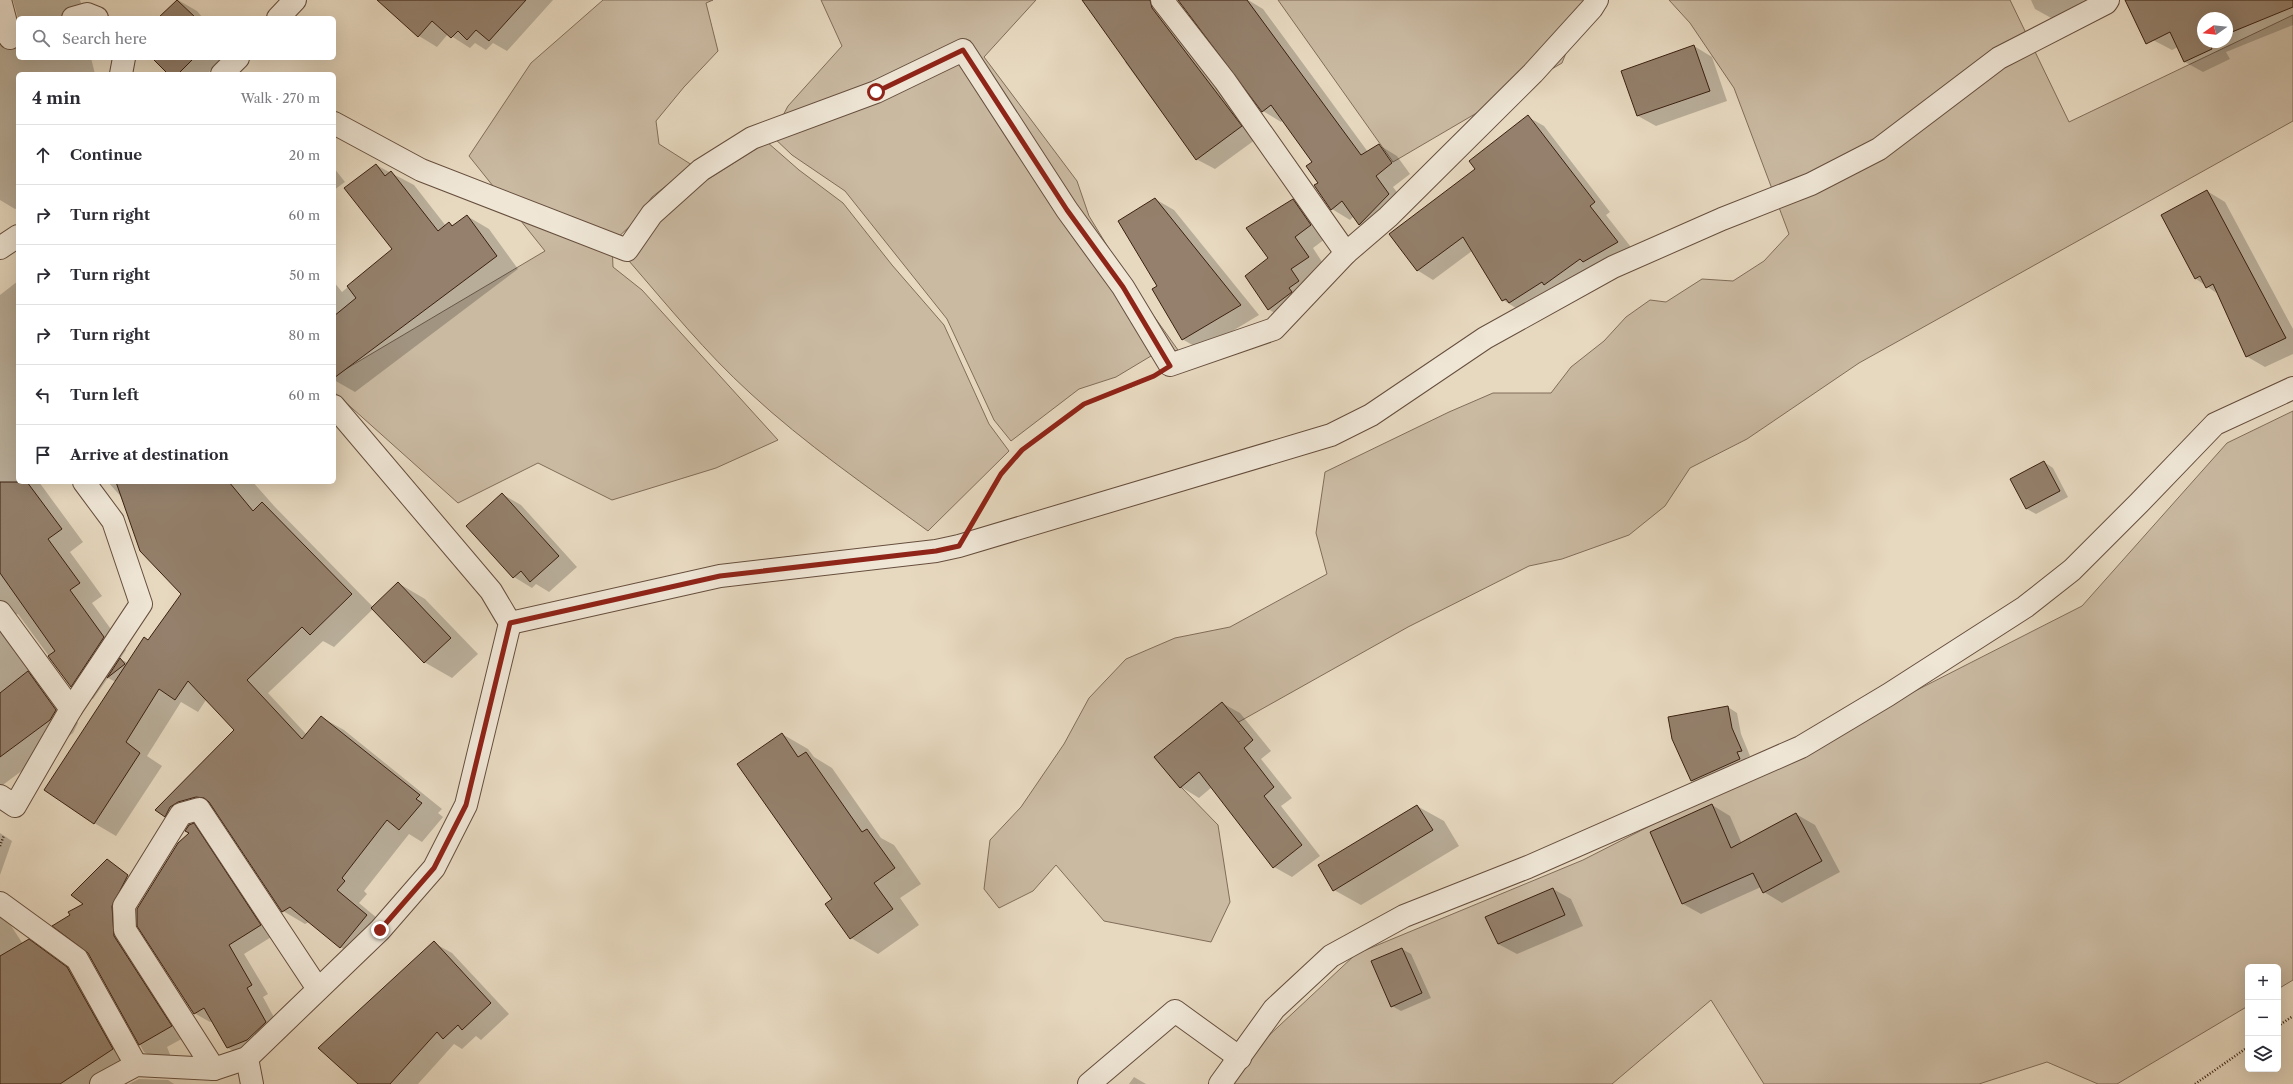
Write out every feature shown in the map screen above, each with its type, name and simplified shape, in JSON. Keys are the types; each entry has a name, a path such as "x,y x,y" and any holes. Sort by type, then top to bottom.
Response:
{"street":[{"path":"0,0 9,38"},
{"path":"280,16 295,0"},
{"path":"1162,0 1225,81 1346,253"},
{"path":"336,124 421,170 627,250 652,214 701,170 752,138 876,92 963,50 1067,210 1123,287 1170,366 1274,330 1346,253 1388,217 1533,73 1597,0"},
{"path":"510,623 720,576 936,551 959,546 1331,435 1371,415 1485,338 1613,267 1722,219 1811,184 1879,150 1999,58 2106,3 2108,0"},
{"path":"80,16 87,14 92,16"},
{"path":"121,72 124,60"},
{"path":"0,248 16,237"},
{"path":"1220,1084 1274,1009 1331,956 1404,916 1528,867 1801,747 1888,696 2025,607 2072,570 2215,424 2293,388"},
{"path":"101,1084 136,1065 214,1069 247,1058 380,930 434,868 466,805 510,623 491,591 336,408"},
{"path":"0,796 15,806 71,709 141,604 113,521 85,484"},
{"path":"0,612 71,709"},
{"path":"214,1069 125,930 124,906 181,814 199,809 318,989"},
{"path":"0,903 77,959 136,1065"},
{"path":"1089,1084 1175,1011 1240,1058"},
{"path":"247,1058 252,1084"}],"path":[{"path":"959,546 1001,474 1022,450 1084,404 1154,376 1170,366"},
{"path":"2281,1024 2293,1016"},
{"path":"2195,1084 2245,1049"}],"shaded area":[{"path":"603,0 713,0 706,3 718,51 684,87 656,121 659,144 692,165 652,197 631,225 612,243 613,267 642,290 778,440 716,468 612,500 538,463 458,503 336,394 336,375 545,251 469,156 531,63"},
{"path":"821,0 1036,0 984,57 1077,181 1089,216 1128,280 1178,350 1151,356 1116,377 1079,389 1011,441 994,420 947,319 845,191 792,155 772,136 788,106 842,46"},
{"path":"1278,0 1587,0 1562,63 1393,162"},
{"path":"1669,0 2010,0 2069,122 2224,48 2233,48 2233,44 2293,15 2293,121 1859,363 1747,439 1690,468 1665,506 1629,535 1562,559 1529,566 1408,627 1203,742 1181,787 1218,825 1230,902 1211,942 1104,921 1056,865 1033,891 999,908 984,889 990,840 1021,807 1064,744 1089,698 1126,659 1175,638 1230,627 1327,574 1316,533 1325,472 1449,412 1493,393 1551,393 1571,367 1604,341 1626,317 1650,300 1666,302 1702,279 1733,281 1764,261 1789,234 1734,88 1690,23"},
{"path":"767,142 799,170 843,203 892,265 944,325 989,424 1009,451 928,531 815,447 771,412 734,378 703,346 629,261 649,227 702,183"},
{"path":"2293,411 2293,980 2281,987 2281,964 2245,964 2245,1008 2117,1084 2098,1084 2047,1062 1979,1084 1764,1084 1711,1000 1612,1084 1217,1084 1356,954 1583,860 2082,606 2227,443"}],"building":[{"path":"177,0 194,16 160,16"},
{"path":"377,0 526,0 489,41 476,30 467,40 458,31 451,38 432,21 418,37"},
{"path":"1082,0 1150,0 1152,8 1242,126 1196,160"},
{"path":"1178,0 1247,0 1361,155 1379,144 1392,163 1376,176 1389,194 1359,225 1342,201 1331,210 1314,185 1318,183 1306,166 1312,162 1271,105 1262,112"},
{"path":"2125,0 2293,0 2293,7 2233,32 2233,12 2197,12 2197,48 2212,49 2184,62 2170,32 2146,44"},
{"path":"1694,45 1710,91 1637,116 1621,71"},
{"path":"154,60 192,60 180,72 166,72"},
{"path":"1528,115 1595,202 1590,206 1618,242 1583,262 1580,259 1544,285 1542,282 1509,303 1506,299 1502,301 1463,237 1417,271 1389,234 1475,169 1469,161"},
{"path":"376,164 385,176 391,171 438,231 449,222 452,226 467,215 497,256 336,377 336,314 356,298 347,286 392,249 344,188"},
{"path":"2207,190 2286,338 2246,357 2213,284 2206,288 2200,276 2195,279 2161,215"},
{"path":"1155,198 1241,305 1182,340 1152,289 1157,286 1118,221"},
{"path":"1293,199 1311,225 1295,237 1309,257 1291,269 1299,281 1289,288 1292,292 1268,310 1245,276 1268,258 1246,228"},
{"path":"2044,461 2060,491 2026,509 2010,479"},
{"path":"0,482 28,484 62,529 48,539 80,583 70,590 104,637 71,687 48,656 55,651 0,573"},
{"path":"117,484 231,484 253,511 262,502 352,594 310,635 302,627 247,680 302,739 321,716 420,795 416,799 422,803 399,830 387,820 342,878 345,881 337,890 367,915 340,948 290,907 282,912 209,802 204,798 196,797 178,802 170,807 165,817 155,810 234,730 188,681 175,700 159,689 126,742 140,753 94,824 44,790 144,637 148,640 181,594 140,551"},
{"path":"502,493 559,556 530,582 521,571 513,578 466,526"},
{"path":"398,582 451,638 424,663 371,608"},
{"path":"120,658 125,664 107,678"},
{"path":"28,671 56,710 50,720 0,757 0,693"},
{"path":"1222,702 1253,740 1244,748 1274,787 1264,796 1302,845 1273,868 1199,772 1180,788 1154,757"},
{"path":"1728,706 1732,728 1742,751 1737,752 1740,759 1691,781 1672,739 1668,717"},
{"path":"782,733 798,757 806,752 862,832 867,829 895,868 874,883 893,909 850,939 825,904 832,899 737,764"},
{"path":"1712,804 1731,848 1796,813 1822,861 1763,893 1753,873 1682,904 1650,832"},
{"path":"1417,805 1433,830 1333,891 1318,865"},
{"path":"194,823 261,925 229,945 252,985 247,988 266,1022 247,1040 227,1048 204,1008 194,1014 137,926 137,909 178,843 189,833 185,831 189,825"},
{"path":"107,859 128,875 112,906 114,936 172,1026 139,1045 88,953 52,926 70,915 68,912 83,904 71,895"},
{"path":"1553,888 1565,915 1498,944 1485,917"},
{"path":"29,939 67,967 113,1049 60,1084 0,1084 0,956"},
{"path":"434,941 491,1003 462,1030 458,1025 443,1039 437,1032 390,1084 358,1084 318,1048"},
{"path":"1402,948 1422,993 1391,1007 1371,961"}],"route":[{"path":"380,930 434,868 466,805 510,623 720,576 936,551 959,546 1001,474 1022,450 1084,404 1103,395 1137,384 1170,366 1123,287 1067,210 963,50 876,92"}]}
